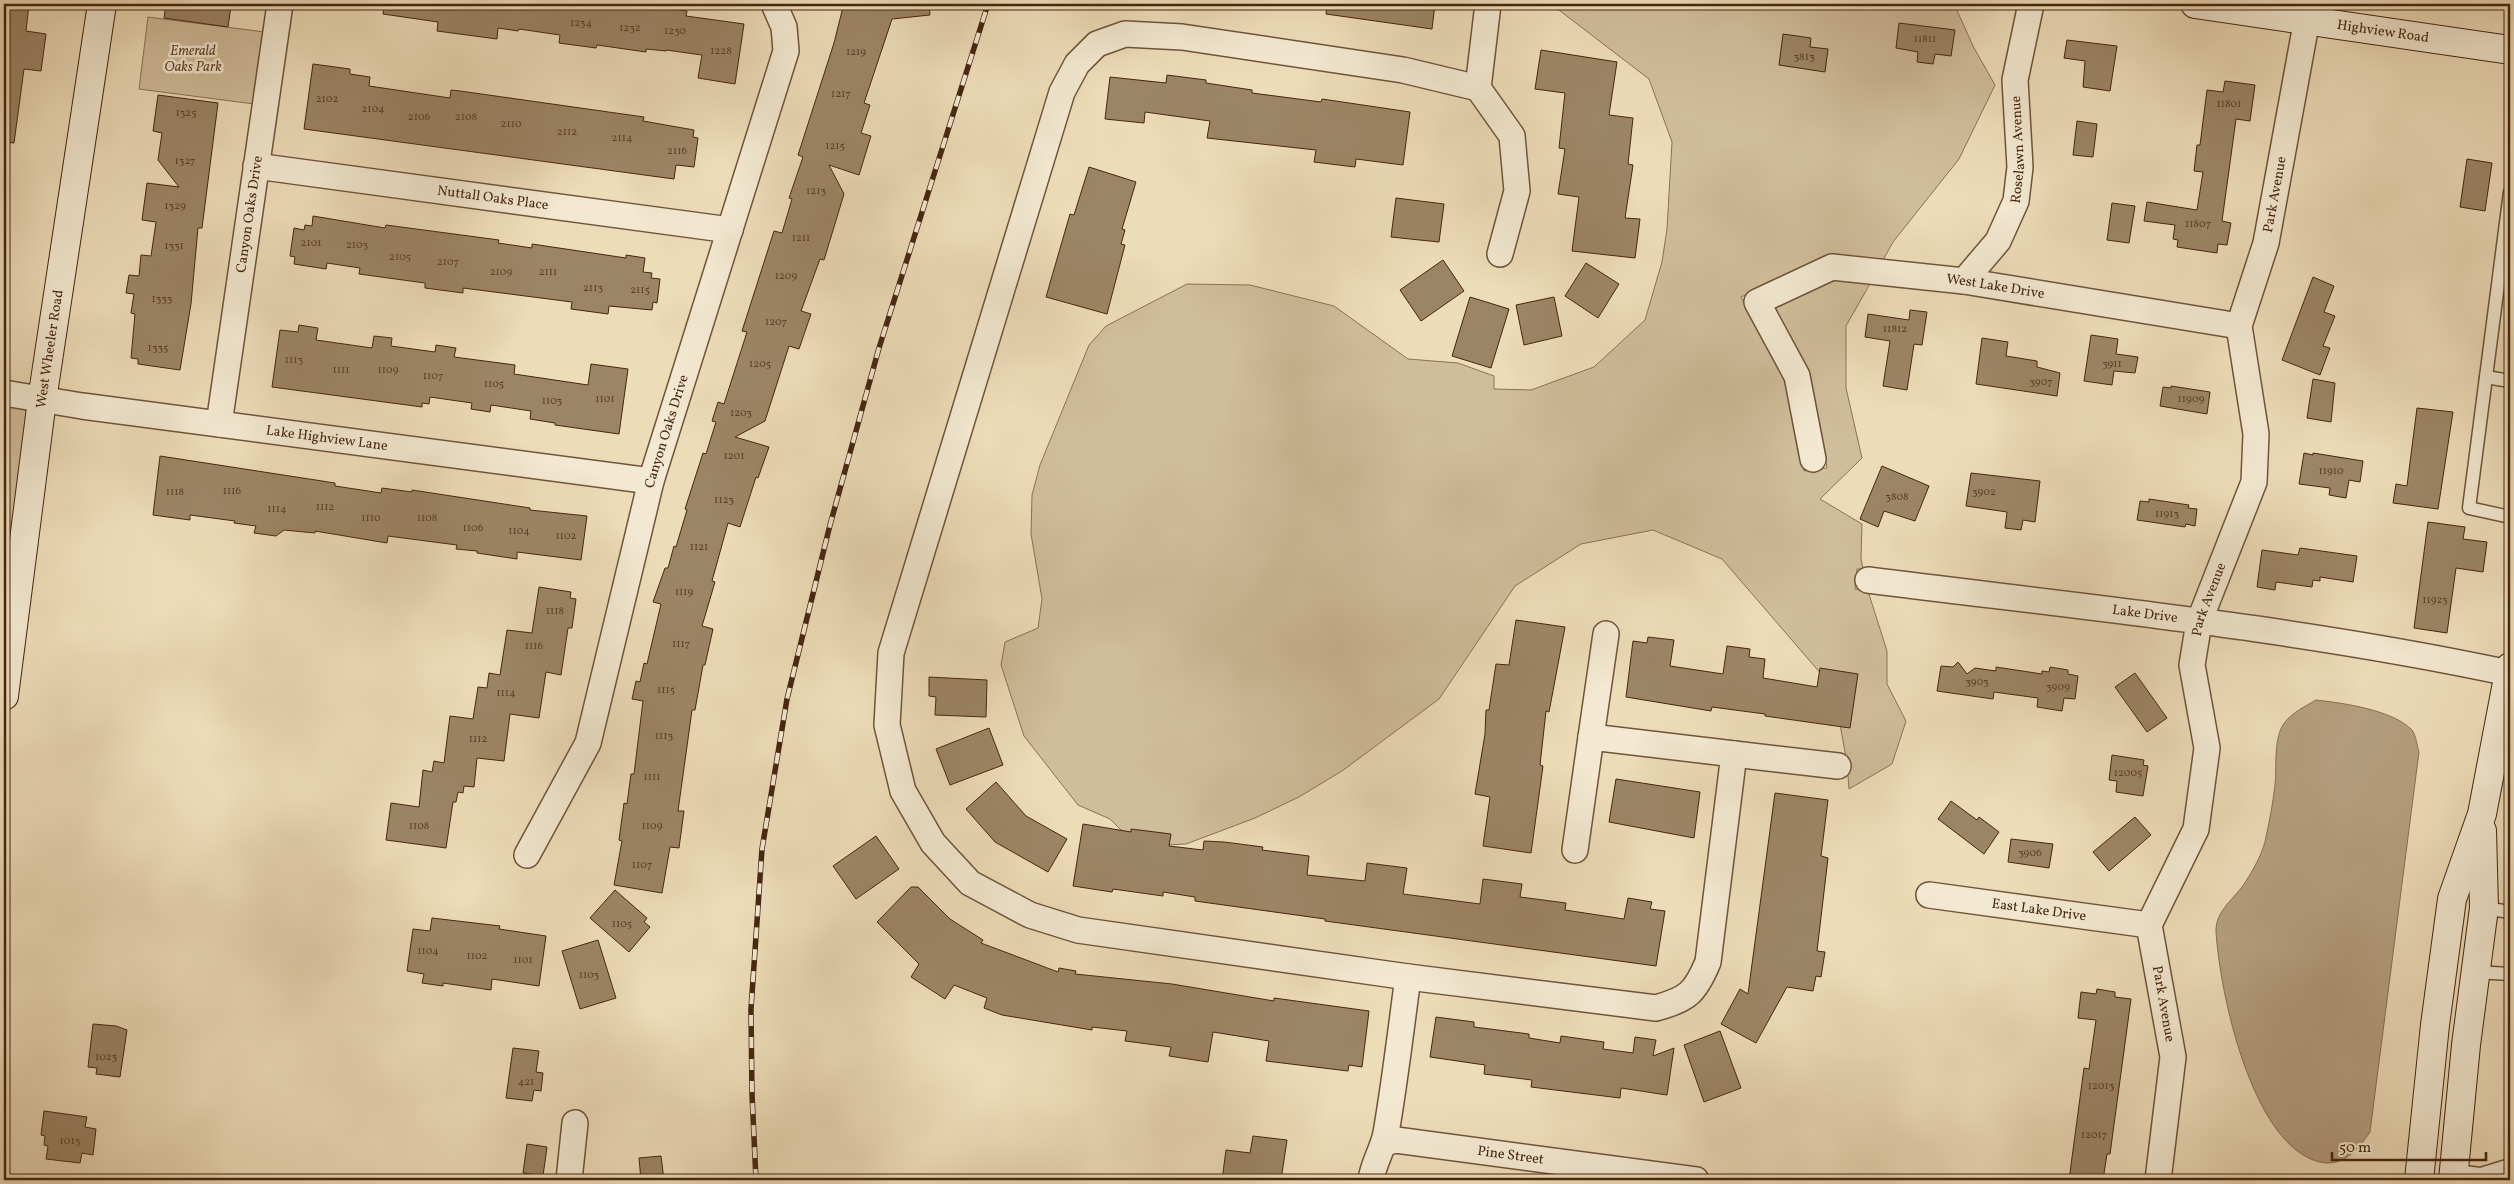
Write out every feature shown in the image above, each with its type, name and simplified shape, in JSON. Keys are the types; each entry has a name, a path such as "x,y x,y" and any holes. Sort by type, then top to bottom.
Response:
{"street":[{"name":"West Wheeler Road","path":"4,696 42,400 102,4"},
{"name":"Canyon Oaks Drive","path":"219,424 280,4"},
{"name":"Canyon Oaks Drive","path":"527,855 588,743 651,481 786,51 784,27 774,4"},
{"path":"1478,88 1488,4"},
{"name":"Roselawn Avenue","path":"1964,281 1998,241 2016,201 2020,167 2015,80 2031,4"},
{"name":"Highview Road","path":"2196,4 2510,50"},
{"name":"Park Avenue","path":"2158,1180 2173,1056 2149,925 2196,829 2206,748 2192,665 2199,622 2254,482 2256,434 2240,326 2266,243 2307,19"},
{"path":"1500,254 1516,191 1512,136 1478,88 1403,70 1182,37 1125,34 1097,44 1077,64 1062,92 891,653 887,725 903,792 933,843 970,883 1030,915 1078,930 1408,977 1656,1008 1681,1001 1699,984 1708,962 1734,754"},
{"name":"Nuttall Oaks Place","path":"256,166 730,230"},
{"name":"West Lake Drive","path":"1813,459 1797,376 1757,302 1832,267 1964,281 2240,326"},
{"name":"Lake Highview Lane","path":"4,393 42,400 651,481"},
{"name":"Lake Drive","path":"1868,580 2199,622 2411,653 2510,670"},
{"path":"1575,850 1606,634"},
{"path":"2419,1180 2438,1005 2452,900 2482,814 2510,670"},
{"path":"1591,737 1838,766"},
{"path":"2453,1176 2475,972 2484,908 2482,814"},
{"name":"East Lake Drive","path":"1929,895 2149,925"},
{"path":"1371,1180 1372,1171 1384,1143 1408,977"},
{"path":"568,1180 575,1123"},
{"name":"Pine Street","path":"1384,1143 1396,1140 1405,1141 1696,1180"}],"lane":[{"path":"2510,192 2505,275 2486,377 2469,508 2510,517"},
{"path":"2486,377 2510,380"},
{"path":"2484,908 2510,912"},
{"path":"2475,972 2510,974"},
{"path":"2453,1176 2481,1174 2510,1165"}],"green space":[{"path":"1555,4 1954,4 1974,48 1995,85 1959,159 1893,242 1882,262 1826,258 1741,297 1786,379 1804,471 1827,468 1809,375 1772,307 1835,278 1871,282 1846,326 1846,388 1862,458 1820,499 1862,524 1861,558 1863,569 1857,569 1855,589 1868,591 1887,651 1887,684 1906,721 1892,764 1849,789 1847,763 1837,708 1822,675 1722,559 1653,530 1581,544 1515,586 1439,699 1342,771 1299,797 1255,818 1186,844 1144,846 1125,834 1110,819 1078,805 1024,736 1001,665 1005,642 1038,628 1042,599 1031,534 1032,495 1040,465 1089,345 1106,326 1187,284 1250,285 1334,306 1408,359 1458,363 1494,376 1494,389 1531,390 1594,367 1645,320 1662,262 1667,229 1672,142 1649,79 1555,7"},
{"name":"Emerald Oaks Park","path":"148,17 265,32 254,104 139,89"},
{"path":"4,406 28,410 4,602"}],"shaded area":[{"path":"2316,700 2340,703 2393,717 2412,730 2419,752 2370,1132 2354,1152 2334,1163 2316,1161 2293,1148 2274,1125 2257,1095 2243,1062 2232,1026 2224,991 2216,932 2222,911 2246,881 2265,842 2275,785 2276,752 2281,728 2292,715"}],"building":[{"path":"4,4 29,4 26,31 46,34 41,71 24,69 14,143 4,142"},
{"path":"166,4 231,6 228,27 164,18"},
{"path":"384,4 680,4 679,10 687,11 686,16 744,24 735,84 698,78 702,55 666,50 646,49 646,52 597,45 596,48 559,43 560,35 519,29 518,31 498,28 497,39 437,31 438,22 383,14"},
{"path":"841,4 929,4 930,15 892,19 864,103 870,105 861,133 871,136 859,175 829,165 844,194 824,260 820,259 801,311 811,314 799,349 789,346 765,421 735,437 769,447 758,478 756,477 740,527 728,523 712,581 715,582 702,626 713,629 705,665 703,665 695,710 692,710 678,811 684,811 679,848 670,847 662,893 614,885 622,841 619,840 624,803 627,804 631,774 634,774 643,701 632,699 636,681 640,682 644,663 647,664 661,604 653,602 665,568 668,568 674,546 676,547 687,510 685,509 703,453 706,454 716,422 712,421 718,402 724,404 747,332 742,331 774,231 782,233 792,199 789,198 803,157 798,155 834,43 842,11"},
{"path":"1327,4 1435,4 1432,29 1326,14"},
{"path":"1899,23 1955,30 1951,56 1935,54 1933,64 1917,62 1918,52 1896,48"},
{"path":"1783,34 1811,38 1810,47 1828,49 1825,72 1779,65"},
{"path":"2067,40 2117,46 2110,91 2083,87 2085,61 2064,58"},
{"path":"1541,50 1617,62 1609,115 1633,118 1628,164 1633,165 1625,218 1640,219 1635,258 1572,251 1579,197 1558,194 1565,149 1559,148 1565,93 1535,89"},
{"path":"313,64 350,69 350,74 370,77 369,86 450,98 451,90 460,91 644,117 643,121 694,130 693,137 698,138 694,167 676,165 674,179 304,129"},
{"path":"1167,75 1206,80 1206,83 1252,90 1252,93 1321,102 1322,99 1410,112 1403,165 1356,159 1355,167 1314,162 1316,150 1207,138 1210,121 1145,112 1144,123 1105,119 1110,77 1166,83"},
{"path":"2225,81 2255,85 2250,121 2236,119 2222,221 2231,223 2227,245 2218,244 2217,253 2177,247 2178,240 2173,239 2175,225 2144,221 2147,202 2197,210 2203,172 2194,171 2197,145 2200,145 2207,90 2223,92"},
{"path":"158,95 218,103 202,228 198,228 191,304 180,370 138,364 138,359 131,358 135,314 131,313 134,294 126,293 129,275 139,276 141,255 151,256 156,222 142,220 147,183 179,187 158,160 162,133 153,131"},
{"path":"2077,121 2097,124 2093,157 2073,155"},
{"path":"2467,159 2492,163 2485,211 2460,207"},
{"path":"1089,167 1136,182 1122,229 1125,230 1121,244 1125,245 1107,314 1046,297 1070,214 1074,215"},
{"path":"1396,198 1444,204 1439,242 1391,237"},
{"path":"2112,203 2135,206 2129,243 2107,240"},
{"path":"313,216 385,228 386,225 499,240 498,243 532,248 532,244 626,258 626,255 645,258 643,272 652,273 651,278 660,279 657,303 653,302 652,310 609,306 608,314 571,309 572,302 463,288 463,293 425,288 425,283 359,274 360,268 327,263 326,269 294,264 295,257 290,256 294,228 304,230 305,225 312,226"},
{"path":"1443,260 1464,291 1421,321 1400,290"},
{"path":"1586,263 1619,284 1598,318 1565,296"},
{"path":"2313,277 2334,286 2324,312 2335,316 2323,346 2330,348 2320,375 2282,360"},
{"path":"1470,297 1509,309 1491,368 1452,356"},
{"path":"1554,297 1562,336 1524,345 1516,305"},
{"path":"1910,310 1927,312 1922,345 1914,344 1907,390 1883,386 1890,341 1865,337 1868,314 1909,320"},
{"path":"299,325 318,328 316,340 372,348 374,336 392,338 391,346 435,352 436,345 456,348 454,357 515,365 514,374 588,385 591,364 628,369 619,434 555,425 555,423 530,419 531,411 491,405 490,412 471,409 472,403 430,397 429,404 422,403 422,407 272,387 280,330 298,332"},
{"path":"2091,335 2118,339 2116,354 2138,357 2135,373 2114,371 2112,385 2084,381"},
{"path":"1982,338 2008,342 2006,356 2037,361 2037,367 2060,373 2057,396 1976,384"},
{"path":"2313,379 2335,383 2331,422 2307,418"},
{"path":"2171,386 2210,392 2207,414 2160,406 2163,387 2171,388"},
{"path":"2417,408 2453,412 2438,509 2393,503 2396,484 2407,486"},
{"path":"2304,453 2363,461 2360,482 2349,480 2346,498 2329,495 2330,488 2299,484"},
{"path":"160,456 335,483 335,486 381,493 382,488 412,492 412,490 530,508 530,510 587,516 581,560 517,552 517,559 456,549 457,545 388,536 387,543 315,531 315,533 284,530 276,536 254,533 256,526 234,523 235,521 190,515 190,520 153,515"},
{"path":"1882,466 1929,486 1915,521 1884,511 1878,527 1860,519"},
{"path":"1971,473 2040,481 2035,522 2023,520 2021,530 2005,528 2007,512 1966,506"},
{"path":"2149,499 2189,505 2188,508 2197,509 2195,526 2186,524 2185,527 2137,520 2140,501 2149,502"},
{"path":"2428,522 2465,527 2463,539 2487,542 2483,572 2456,568 2447,633 2414,628"},
{"path":"2300,548 2357,556 2353,582 2320,577 2320,581 2313,580 2312,587 2276,582 2275,590 2257,587 2262,550 2298,555"},
{"path":"539,587 571,592 570,598 576,599 572,628 568,628 561,675 546,672 539,718 510,714 504,761 477,758 474,787 464,786 463,793 458,792 456,802 453,802 446,848 386,840 391,803 419,807 423,770 432,772 434,761 444,763 450,716 473,719 478,687 487,688 489,673 500,675 507,630 532,633"},
{"path":"1516,620 1565,627 1549,712 1546,711 1540,765 1543,766 1531,853 1483,846 1490,797 1475,794 1485,734 1486,710 1489,710 1496,664 1509,665"},
{"path":"1648,637 1674,640 1670,666 1723,674 1727,646 1750,649 1749,657 1765,659 1763,678 1817,687 1820,668 1858,674 1850,728 1712,707 1711,711 1626,697 1633,641 1647,643"},
{"path":"1958,662 1967,674 1975,668 1996,671 1996,667 2042,674 2042,671 2049,672 2050,667 2068,670 2068,674 2078,676 2075,699 2064,698 2062,711 2037,707 2038,698 1994,692 1993,699 1937,691 1941,666 1953,667"},
{"path":"2135,673 2167,718 2147,732 2115,687"},
{"path":"929,677 987,680 986,717 935,715 936,697 929,696"},
{"path":"989,728 1003,765 950,785 936,749"},
{"path":"2112,755 2144,760 2143,765 2148,766 2143,796 2116,792 2117,781 2109,780"},
{"path":"1616,779 1700,792 1694,838 1609,822"},
{"path":"996,782 1026,816 1067,839 1048,872 995,842 966,809"},
{"path":"1775,793 1828,800 1821,856 1828,858 1817,951 1825,952 1821,977 1816,976 1813,991 1787,987 1756,1043 1721,1024 1740,989 1748,994"},
{"path":"1951,801 1977,820 1979,817 1999,832 1984,854 1938,819"},
{"path":"2135,817 2151,835 2109,871 2093,852"},
{"path":"1083,824 1131,832 1131,829 1171,834 1169,846 1203,850 1204,841 1224,842 1263,847 1262,850 1309,856 1307,875 1365,881 1367,863 1407,868 1403,894 1480,904 1483,879 1522,884 1520,897 1566,903 1565,910 1624,919 1628,898 1652,902 1650,909 1665,911 1656,966 1325,921 1325,919 1195,901 1195,897 1163,892 1163,896 1113,889 1112,892 1073,886"},
{"path":"876,836 899,869 856,899 833,866"},
{"path":"2011,839 2053,844 2049,868 2008,862"},
{"path":"911,887 918,887 950,919 983,940 981,943 1058,972 1059,968 1076,971 1075,974 1172,984 1274,1001 1274,998 1369,1011 1362,1067 1349,1065 1348,1071 1266,1061 1269,1041 1213,1032 1208,1062 1169,1056 1171,1047 1125,1041 1127,1031 1092,1027 1092,1030 1002,1015 984,1008 987,998 954,985 945,999 911,977 919,964 877,922"},
{"path":"615,890 647,918 644,922 650,927 629,952 590,918"},
{"path":"432,918 500,926 499,929 546,936 539,986 492,979 491,990 443,983 443,986 422,983 424,974 407,971 413,929 430,931"},
{"path":"598,940 616,998 580,1009 562,951"},
{"path":"2097,989 2115,992 2115,997 2131,999 2110,1154 2107,1154 2103,1180 2069,1180 2084,1068 2089,1069 2096,1020 2078,1018 2081,992 2096,994"},
{"path":"1436,1017 1474,1022 1474,1027 1529,1034 1529,1038 1560,1043 1561,1036 1604,1042 1603,1049 1633,1053 1635,1037 1656,1040 1653,1056 1674,1048 1667,1095 1621,1088 1620,1098 1531,1087 1532,1080 1484,1074 1485,1065 1430,1057"},
{"path":"93,1024 116,1026 127,1030 120,1077 96,1074 97,1068 88,1067"},
{"path":"1720,1031 1741,1088 1704,1102 1684,1045"},
{"path":"513,1048 539,1051 536,1072 543,1073 541,1091 534,1090 532,1101 506,1098"},
{"path":"44,1111 87,1117 85,1127 96,1129 93,1155 82,1153 80,1163 46,1159 48,1146 44,1145 45,1136 41,1135"},
{"path":"1253,1136 1287,1140 1281,1180 1222,1180 1226,1150 1250,1153"},
{"path":"527,1144 547,1147 543,1176 523,1173"},
{"path":"661,1156 664,1180 641,1180 639,1158"}],"railway":[{"path":"756,1180 751,1009 762,849 787,699 830,525 879,348 988,4"}]}
